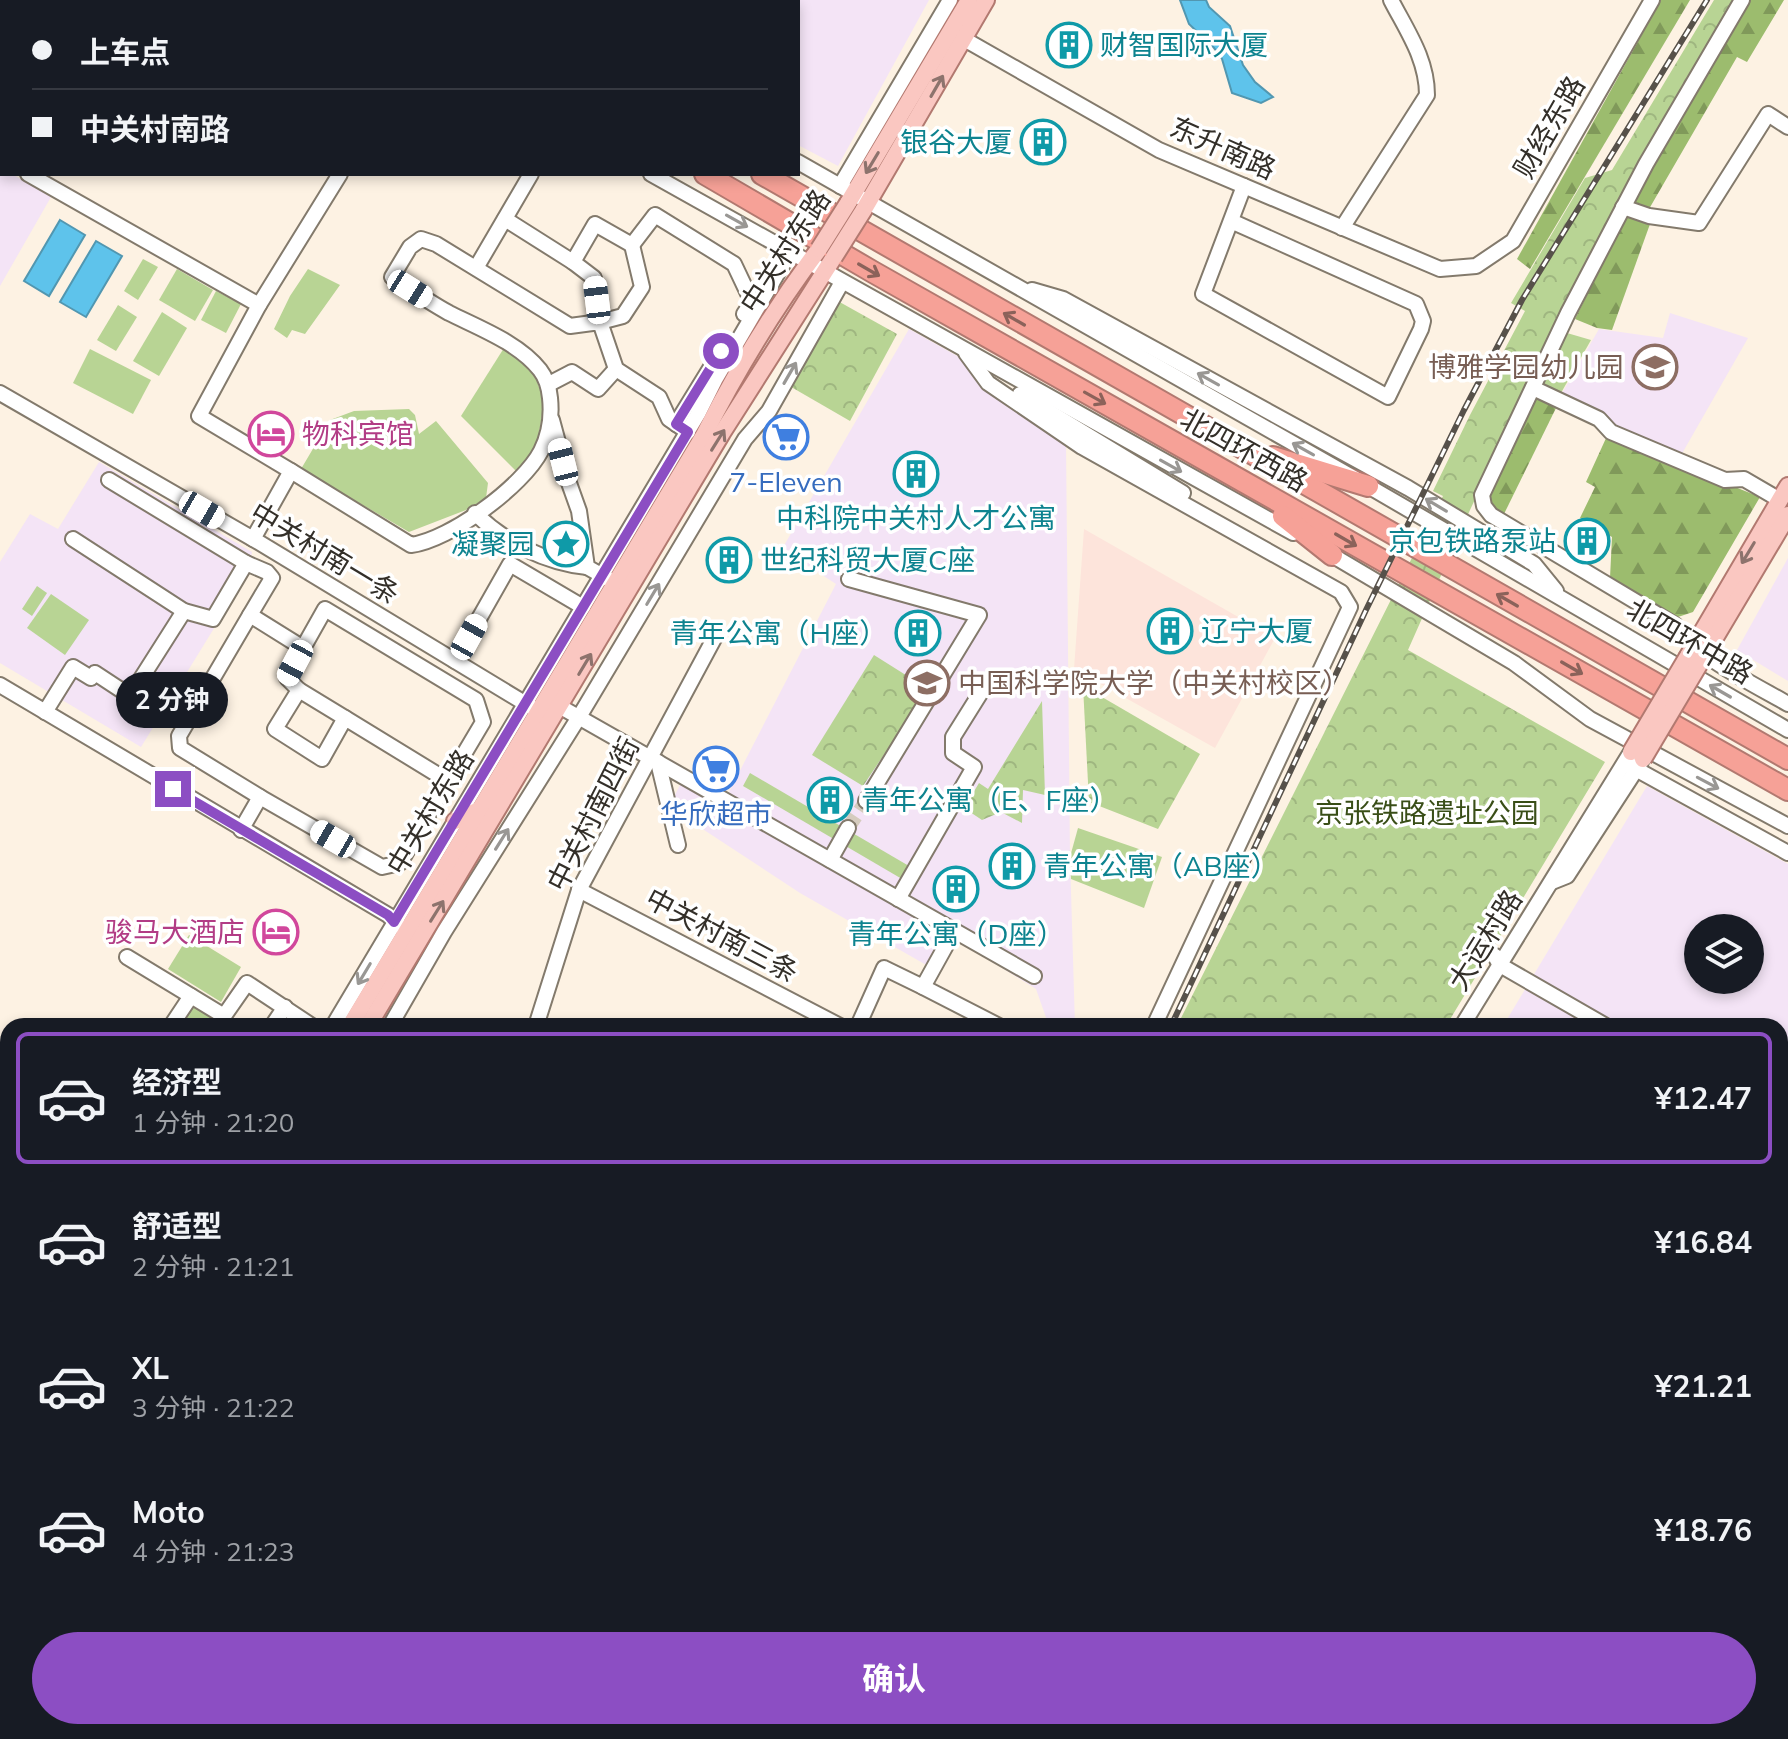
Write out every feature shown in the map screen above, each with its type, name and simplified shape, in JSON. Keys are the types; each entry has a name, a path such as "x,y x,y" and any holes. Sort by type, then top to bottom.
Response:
{"highway":[{"name":"北四环西路","path":"708,176 1788,790"},
{"name":"北四环西路","path":"765,176 1779,754"},
{"path":"1238,447 1368,486"},
{"path":"1237,478 1332,555"}],"main road":[{"name":"中关村东路","path":"355,1018 479,810 532,707 608,579 704,435 727,390 794,280 819,249 847,194 969,0"},
{"name":"中关村东路","path":"371,1018 408,930 559,706 722,433 866,207 986,0"},
{"name":"大运村路","path":"1634,761 1785,500"},
{"path":"455,821 479,810"}],"street":[{"name":"中关村东路","path":"847,194 950,0"},
{"path":"1342,228 1427,95 1421,58 1391,0"},
{"name":"财经东路","path":"1476,266 1513,241 1652,0"},
{"path":"1742,0 1623,207 1482,495 1484,506 1491,515 1675,625 1697,655 1788,704"},
{"name":"东升南路","path":"964,39 1159,150 1440,269 1476,266"},
{"path":"1623,207 1649,216 1699,223 1768,114 1788,127"},
{"name":"北四环西路","path":"800,163 866,207 1011,284 1564,601"},
{"path":"32,176 259,305"},
{"path":"339,176 259,305 199,416 411,545 427,543 513,486 540,452 552,420"},
{"path":"476,268 530,176"},
{"name":"北四环西路","path":"655,176 1332,555 1514,663 1590,719 1788,826"},
{"path":"1231,221 1416,304 1423,321 1421,329 1388,397 1203,294 1244,186"},
{"path":"505,219 594,278 600,322 616,369 659,397 669,419 682,428 752,302 734,264 655,215 632,245"},
{"path":"573,262 595,224 632,245 642,287 623,316 570,326 436,244 421,239 410,247 392,277 446,311 520,349 542,372 549,384 552,420 579,511 587,567"},
{"name":"中关村东路","path":"339,1018 408,930 455,821 532,707 583,607 608,579 682,428 790,252"},
{"path":"395,1018 745,439 769,411 842,282"},
{"path":"1011,284 1063,299 1408,488 1534,564 1564,601"},
{"path":"963,349 988,383 1082,447 1341,592 1350,607 1158,1018"},
{"path":"549,384 572,372 598,389 616,369"},
{"path":"1006,373 1007,386 1246,531 1275,553"},
{"path":"1533,388 1599,419 1611,432 1725,480 1744,479 1785,500"},
{"name":"中关村南一条","path":"0,393 256,541 532,707"},
{"path":"73,539 184,611 213,619 252,564 256,541 291,471"},
{"path":"109,480 272,578 179,736 180,748 382,867 400,863 483,722 476,700 325,609 287,678 299,690 448,781"},
{"path":"475,513 493,531 534,553 587,567 608,579"},
{"path":"455,661 510,564 583,607"},
{"path":"849,579 979,615 866,801"},
{"name":"北四环中路","path":"1564,601 1788,730"},
{"path":"45,712 73,667 91,678 95,673 130,696 184,611"},
{"path":"250,615 303,648"},
{"name":"中关村南四街","path":"539,1018 579,890 654,760 716,635"},
{"path":"0,685 388,915 408,930"},
{"path":"898,899 974,767 953,753 952,745 953,737 983,689"},
{"path":"299,690 275,729 322,759 345,718"},
{"path":"559,706 1034,976"},
{"path":"654,760 678,845"},
{"path":"1634,761 1788,853"},
{"name":"大运村路","path":"1467,1018 1552,882 1567,876 1634,761"},
{"path":"241,830 260,797"},
{"path":"830,860 848,828"},
{"name":"中关村南三条","path":"579,890 822,1018"},
{"path":"923,987 954,931"},
{"path":"1476,944 1495,956 1500,965 1592,1018"},
{"path":"127,957 191,996 217,1018"},
{"path":"862,1018 884,968 983,1018"},
{"path":"223,1018 247,983 301,1018"},
{"path":"176,1018 191,996"},
{"path":"277,1018 285,1007"}],"shaded area":[{"path":"800,0 929,0 838,166 800,146"},
{"path":"0,176 15,176 51,197 0,286"},
{"name":"博雅学园幼儿园","path":"1670,313 1748,338 1680,457 1613,428 1561,395 1599,329 1663,338"},
{"name":"中国科学院大学（中关村校区）","path":"909,329 959,357 987,387 1066,442 1075,1018 1046,1018 1036,989 952,937 928,966 800,893 669,807 682,781 725,806 730,790 836,584 782,549"},
{"path":"99,462 252,552 248,573 141,747 0,663 0,562 30,514 58,529"},
{"name":"辽宁大厦","path":"1084,529 1275,638 1215,748 1074,669"},
{"path":"1788,558 1788,681 1737,650"},
{"path":"1647,786 1788,864 1788,1018 1508,1018"}],"green space":[{"path":"1661,0 1690,0 1530,269 1517,259"},
{"name":"京张铁路遗址公园","path":"1714,0 1738,0 1563,312 1408,650 1605,762 1451,1018 1181,1018 1443,496 1433,491 1525,311 1511,303 1585,178 1612,170"},
{"path":"1748,0 1784,0 1747,62 1737,57 1649,209 1632,202"},
{"path":"1626,216 1650,224 1612,330 1597,328 1575,319"},
{"path":"143,259 158,267 138,300 124,291"},
{"path":"177,269 213,290 195,321 159,300"},
{"path":"308,269 340,285 305,334 292,330 287,338 274,329"},
{"path":"216,291 241,304 226,333 201,320"},
{"path":"836,300 897,334 850,421 786,384"},
{"path":"118,305 137,317 116,351 97,340"},
{"path":"162,312 187,328 159,376 133,361"},
{"path":"1567,333 1591,340 1561,393 1543,384"},
{"path":"509,340 537,381 544,402 537,446 516,471 461,416"},
{"path":"90,349 151,380 133,414 73,383"},
{"path":"1535,397 1557,406 1504,514 1490,506 1487,492"},
{"path":"409,409 415,415 419,434 436,421 488,483 486,498 466,510 409,532 301,469 330,420 354,411"},
{"path":"1607,436 1760,497 1693,612 1675,618 1610,578 1612,537 1580,518 1595,487 1586,482"},
{"path":"37,586 47,593 32,616 22,609"},
{"path":"51,594 89,620 65,655 27,628"},
{"path":"874,655 928,689 863,786 812,755"},
{"path":"1083,686 1200,754 1158,829 1089,802"},
{"path":"1042,701 1045,795 1023,790 1022,823 1001,812 982,820 964,808 979,783 988,789"},
{"path":"750,773 909,866 902,879 743,786"},
{"path":"1078,828 1162,857 1144,908 1071,879 1070,857"},
{"path":"189,935 241,967 221,1002 168,969"},
{"path":"192,1005 214,1018 183,1018"}],"water":[{"path":"1180,0 1206,0 1209,7 1230,26 1243,65 1255,82 1273,97 1261,103 1232,93 1222,59 1189,24"},
{"path":"60,220 85,235 49,296 24,281"},
{"path":"96,241 122,256 86,317 60,302"}],"tunnel":[{"path":"848,828 866,801"}],"railway":[{"path":"1175,1018 1366,610 1464,410 1522,300 1707,0"}],"place":[{"name":"财智国际大厦","path":"1069,45"},
{"name":"银谷大厦","path":"1043,142"},
{"name":"博雅学园幼儿园","path":"1655,367"},
{"name":"物科宾馆","path":"271,434"},
{"name":"7-Eleven","path":"786,437"},
{"name":"中科院中关村人才公寓","path":"916,474"},
{"name":"京包铁路泵站","path":"1587,541"},
{"name":"凝聚园","path":"566,544"},
{"name":"世纪科贸大厦C座","path":"729,560"},
{"name":"辽宁大厦","path":"1170,631"},
{"name":"青年公寓（H座）","path":"918,633"},
{"name":"中国科学院大学（中关村校区）","path":"927,683"},
{"name":"华欣超市","path":"716,769"},
{"name":"青年公寓（E、F座）","path":"830,800"},
{"name":"青年公寓（AB座）","path":"1012,866"},
{"name":"青年公寓（D座）","path":"956,889"},
{"name":"骏马大酒店","path":"276,932"}],"route":[{"path":"173,789 388,915 394,922 688,432 676,424 721,351"}]}
